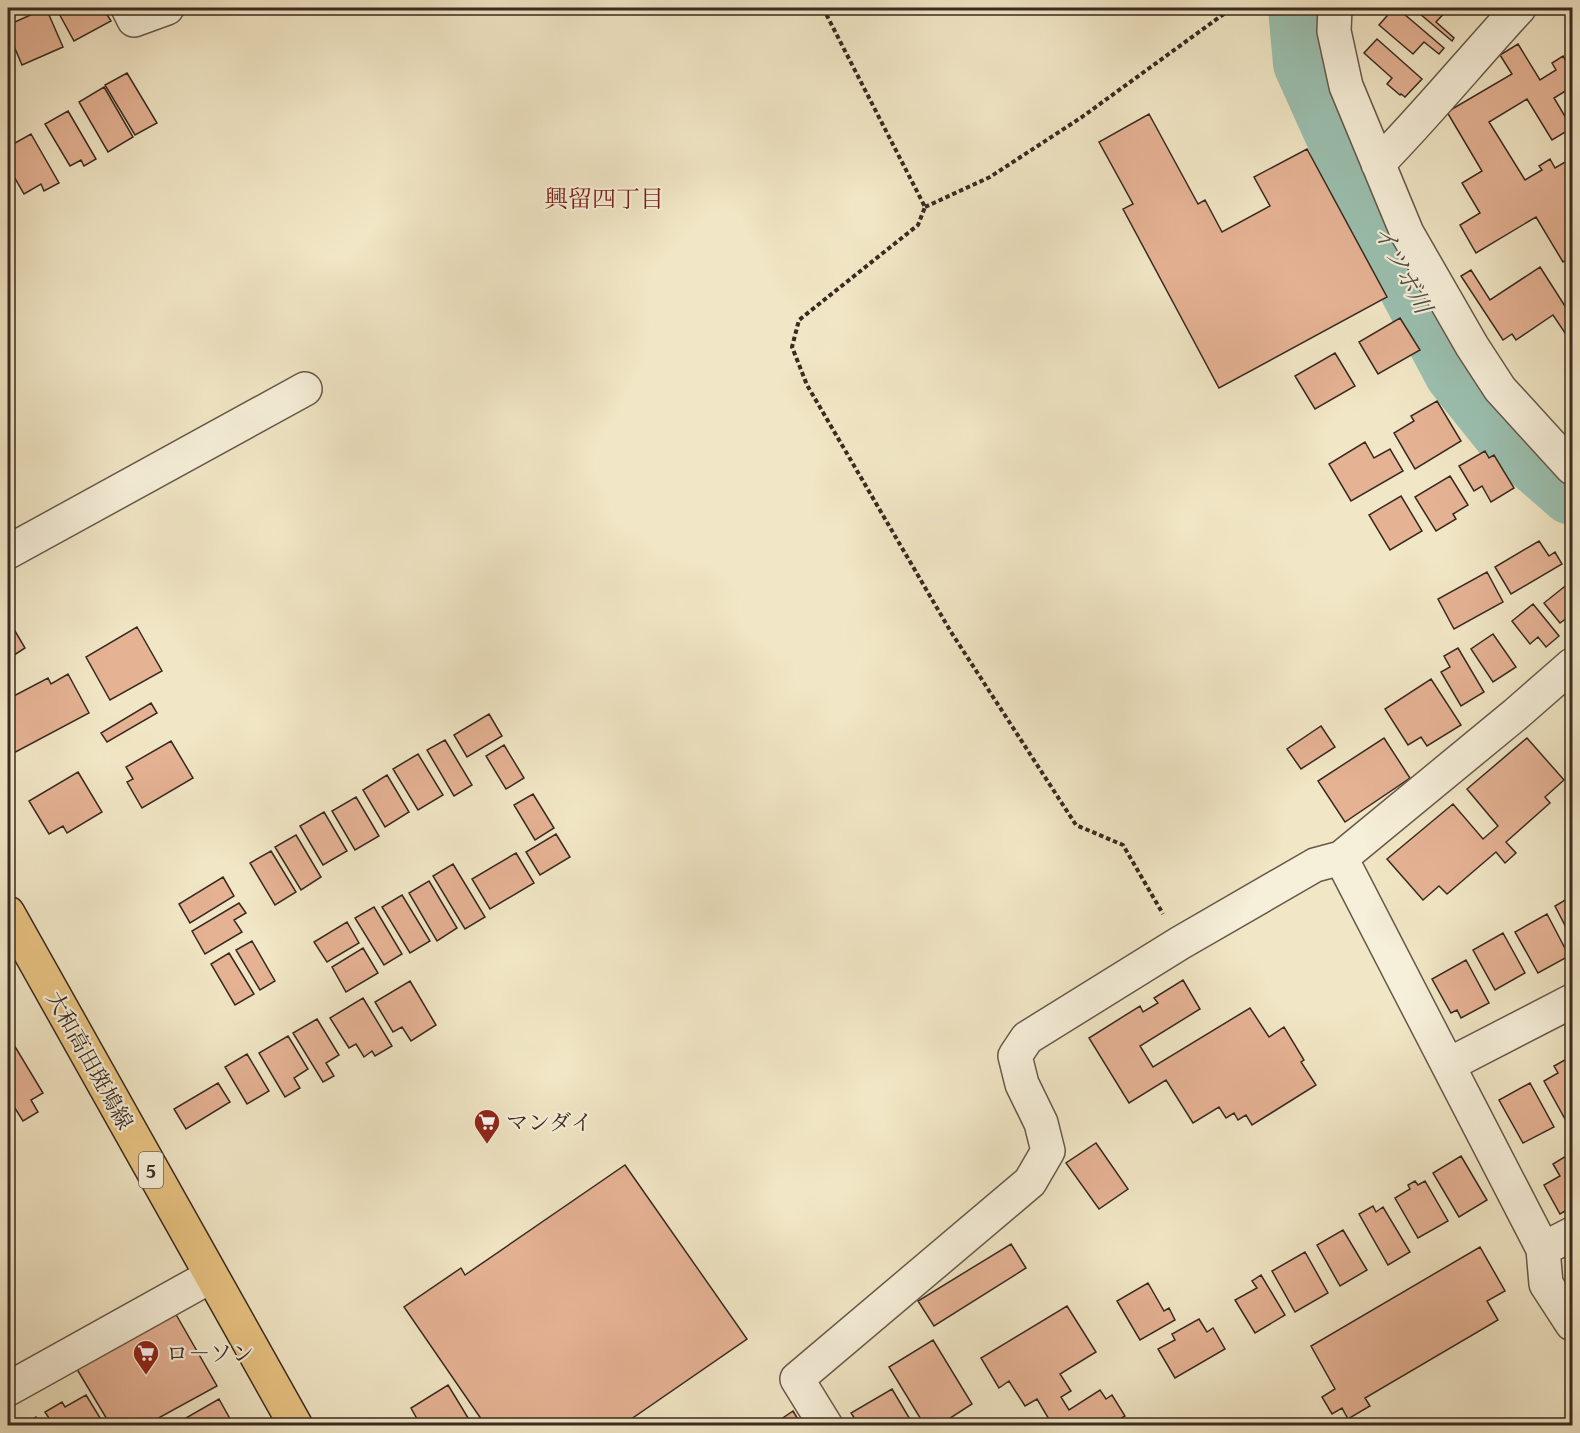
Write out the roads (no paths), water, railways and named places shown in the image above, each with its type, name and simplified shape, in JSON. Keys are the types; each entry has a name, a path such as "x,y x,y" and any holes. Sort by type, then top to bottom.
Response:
{"main road":[{"name":"大和高田斑鳩線","path":"8,914 296,1425"}],"street":[{"path":"128,8 134,20 166,8"},
{"path":"1335,8 1334,31 1346,86 1407,233 1472,346 1500,389 1572,468"},
{"path":"1378,164 1419,122 1462,70 1519,8"},
{"path":"8,552 305,389"},
{"path":"826,1425 797,1378 1030,1182 1048,1151 1041,1123 1022,1084 1015,1056 1028,1038 1180,943 1315,865 1341,858 1572,665"},
{"path":"1341,858 1543,1250 1546,1284 1572,1324"},
{"path":"1448,1065 1572,1001"},
{"path":"1543,1250 1572,1234"},
{"path":"8,1389 211,1276"}],"waterway":[{"name":"イツボ川","path":"1301,8 1306,63 1381,230 1457,372 1510,438 1572,492"}],"place":[{"name":"マンダイ","path":"487,1145"},
{"name":"ロ－ソン","path":"146,1376"}],"district":[{"name":"興留四丁目","path":"604,198"}]}
